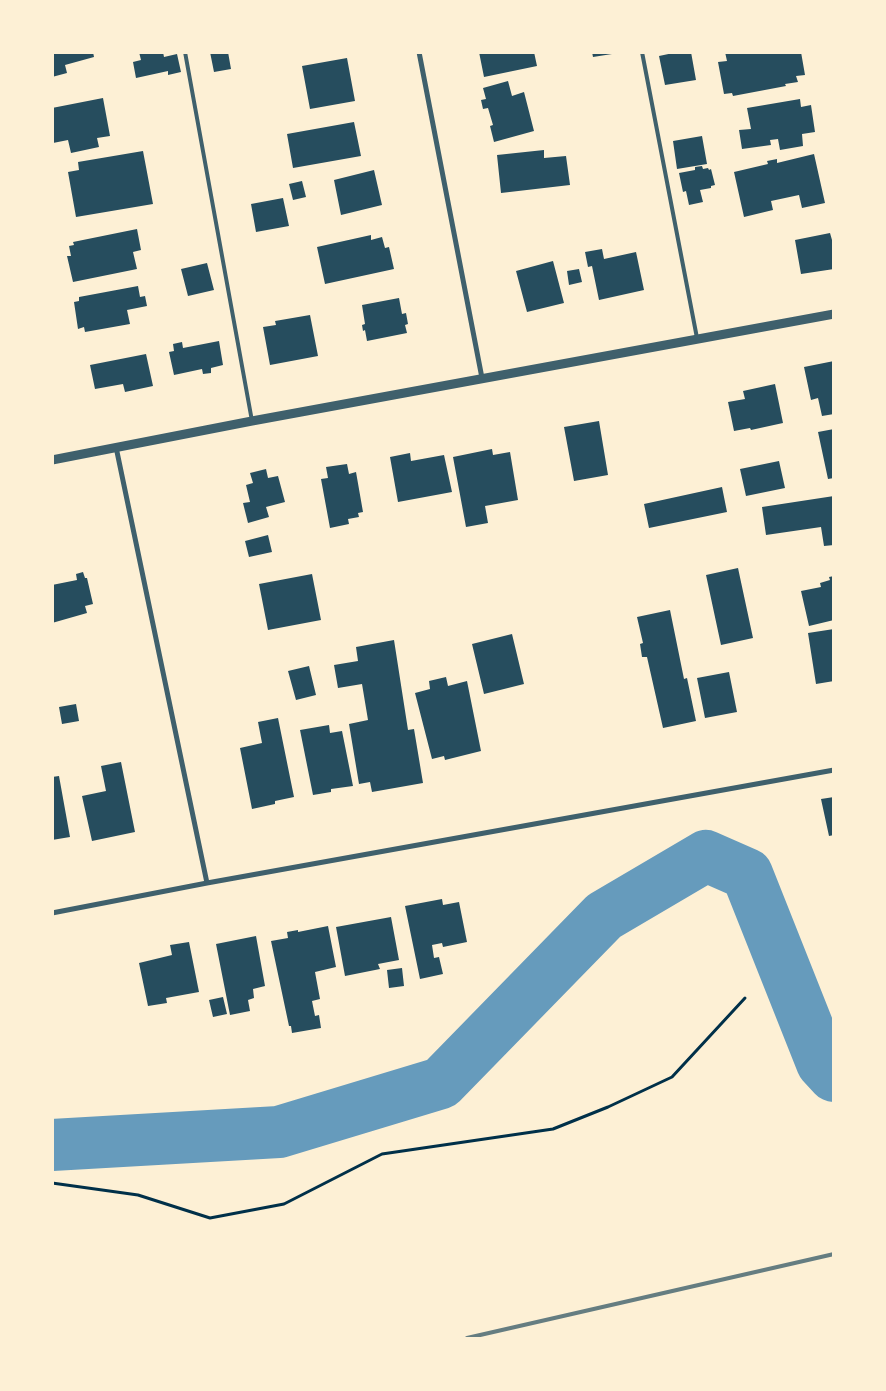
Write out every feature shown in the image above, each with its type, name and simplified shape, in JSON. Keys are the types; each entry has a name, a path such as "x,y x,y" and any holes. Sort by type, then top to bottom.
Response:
{"street":[{"path":"419,52 482,378"},
{"path":"52,460 482,378 834,314"},
{"path":"116,447 207,883"},
{"path":"52,914 207,883 834,770"}],"lane":[{"path":"185,52 252,421"},
{"path":"642,52 697,338"}],"path":[{"path":"52,1183 138,1195 210,1218 284,1204 382,1154 553,1129 608,1107 672,1077 745,998"}],"building":[{"path":"52,52 93,52 94,57 65,65 67,73 52,77"},
{"path":"139,52 163,52 164,57 177,54 181,72 168,75 168,71 136,78 133,62 141,60"},
{"path":"210,52 228,52 231,69 214,72"},
{"path":"479,52 534,52 537,66 484,77"},
{"path":"592,52 612,52 612,54 593,57"},
{"path":"678,52 691,52 696,80 665,85 659,56"},
{"path":"725,52 801,52 805,75 796,76 798,82 785,84 786,86 733,96 732,93 724,94 718,62 727,61"},
{"path":"347,58 355,101 310,109 302,66"},
{"path":"508,81 512,96 524,92 534,131 494,142 490,126 493,125 488,108 483,109 481,100 486,99 483,88"},
{"path":"103,98 110,136 97,138 99,147 71,153 68,140 53,143 52,108"},
{"path":"800,99 801,107 811,105 815,132 802,134 803,146 780,150 778,139 770,140 771,145 742,149 739,130 751,129 747,108"},
{"path":"354,122 361,156 293,168 287,134"},
{"path":"702,136 707,164 677,169 673,141"},
{"path":"544,150 544,158 566,156 570,185 501,193 497,155"},
{"path":"143,151 153,204 76,217 68,172 79,170 78,162"},
{"path":"814,154 825,203 802,208 799,195 771,201 773,210 744,217 734,172 768,164 767,161 777,159 777,163"},
{"path":"702,166 703,169 711,169 715,185 711,186 711,188 700,190 703,202 689,205 686,191 683,192 679,173 695,170 695,167"},
{"path":"374,170 382,205 341,215 334,180"},
{"path":"302,181 306,197 293,200 289,184"},
{"path":"283,198 289,226 256,232 251,204"},
{"path":"137,229 141,250 133,252 137,269 73,282 67,256 71,256 69,246 74,245 73,242"},
{"path":"830,233 834,247 834,269 801,274 795,240"},
{"path":"371,235 371,240 382,237 385,248 389,247 394,269 325,284 317,247"},
{"path":"602,249 604,259 636,252 644,290 599,300 592,266 588,267 585,252"},
{"path":"553,261 564,303 527,312 516,271"},
{"path":"207,263 214,290 188,296 181,269"},
{"path":"579,269 582,282 569,285 567,271"},
{"path":"138,286 140,297 145,296 147,306 127,310 130,324 85,332 84,327 78,329 74,302 79,301 79,297"},
{"path":"399,298 402,314 406,313 408,324 405,325 407,333 367,341 362,325 365,324 362,305"},
{"path":"310,315 318,356 270,365 263,327 276,325 275,321"},
{"path":"219,341 223,365 211,368 211,373 203,374 202,369 174,375 169,352 174,351 173,344 182,342 183,348"},
{"path":"146,354 153,386 125,392 123,384 95,389 90,365"},
{"path":"834,361 834,414 822,416 818,398 811,400 804,367"},
{"path":"775,384 783,423 751,430 750,428 734,431 728,402 745,399 743,391"},
{"path":"599,421 608,475 574,481 564,427"},
{"path":"834,429 834,478 828,479 818,432"},
{"path":"492,449 493,455 510,452 518,500 485,506 488,523 466,527 453,457"},
{"path":"410,453 411,461 444,455 452,492 398,502 390,457"},
{"path":"779,461 785,488 746,496 740,469"},
{"path":"347,464 349,474 356,472 363,512 358,513 359,517 348,519 349,524 330,528 321,479 328,478 326,467"},
{"path":"266,469 268,478 278,476 285,502 266,507 269,517 248,523 243,503 250,502 246,485 253,483 250,473"},
{"path":"722,487 727,512 649,528 644,504"},
{"path":"834,496 834,545 824,546 821,527 766,535 762,507"},
{"path":"268,535 272,552 249,557 245,541"},
{"path":"738,568 753,638 721,645 706,575"},
{"path":"83,572 85,578 87,578 93,604 85,606 87,613 52,623 52,585 77,580 76,574"},
{"path":"312,574 321,620 268,630 259,584"},
{"path":"834,576 834,620 809,626 801,591 821,587 820,583 830,580 829,577"},
{"path":"670,610 684,679 687,678 696,721 663,728 647,657 642,657 640,644 643,643 637,617"},
{"path":"834,629 834,681 816,684 808,633"},
{"path":"512,634 524,684 484,694 472,644"},
{"path":"394,640 408,730 414,729 423,783 372,792 370,782 359,784 349,724 368,720 362,684 338,688 334,665 358,661 356,647"},
{"path":"309,666 316,695 296,700 288,671"},
{"path":"729,672 737,712 705,718 697,678"},
{"path":"446,677 448,686 467,681 481,751 445,760 444,756 432,759 415,693 430,689 429,681"},
{"path":"76,704 79,721 62,724 59,707"},
{"path":"278,718 294,797 275,801 275,804 252,809 240,748 262,743 258,722"},
{"path":"329,725 330,733 342,731 353,786 331,789 331,792 313,795 300,730"},
{"path":"121,762 135,832 92,841 82,796 106,791 101,766"},
{"path":"59,776 70,837 52,840 52,777"},
{"path":"834,797 834,835 829,836 821,799"},
{"path":"442,899 443,905 459,902 467,942 443,947 442,943 432,945 434,958 439,957 443,974 420,979 405,906"},
{"path":"391,917 399,960 378,964 380,969 345,976 336,927"},
{"path":"328,926 336,967 315,972 320,999 312,1001 315,1016 319,1015 321,1028 292,1033 271,941 288,938 287,932 298,930 298,932"},
{"path":"256,936 265,986 253,989 254,998 248,1000 250,1011 230,1015 216,944"},
{"path":"189,942 199,992 166,998 167,1003 148,1006 139,963 172,955 170,945"},
{"path":"402,968 404,986 389,988 387,970"},
{"path":"223,997 227,1014 213,1017 209,1000"}],"waterway":[{"path":"52,1145 279,1132 441,1083 604,916 706,856 747,874 822,1063 834,1076"}],"railway":[{"path":"467,1338 834,1254"}]}
